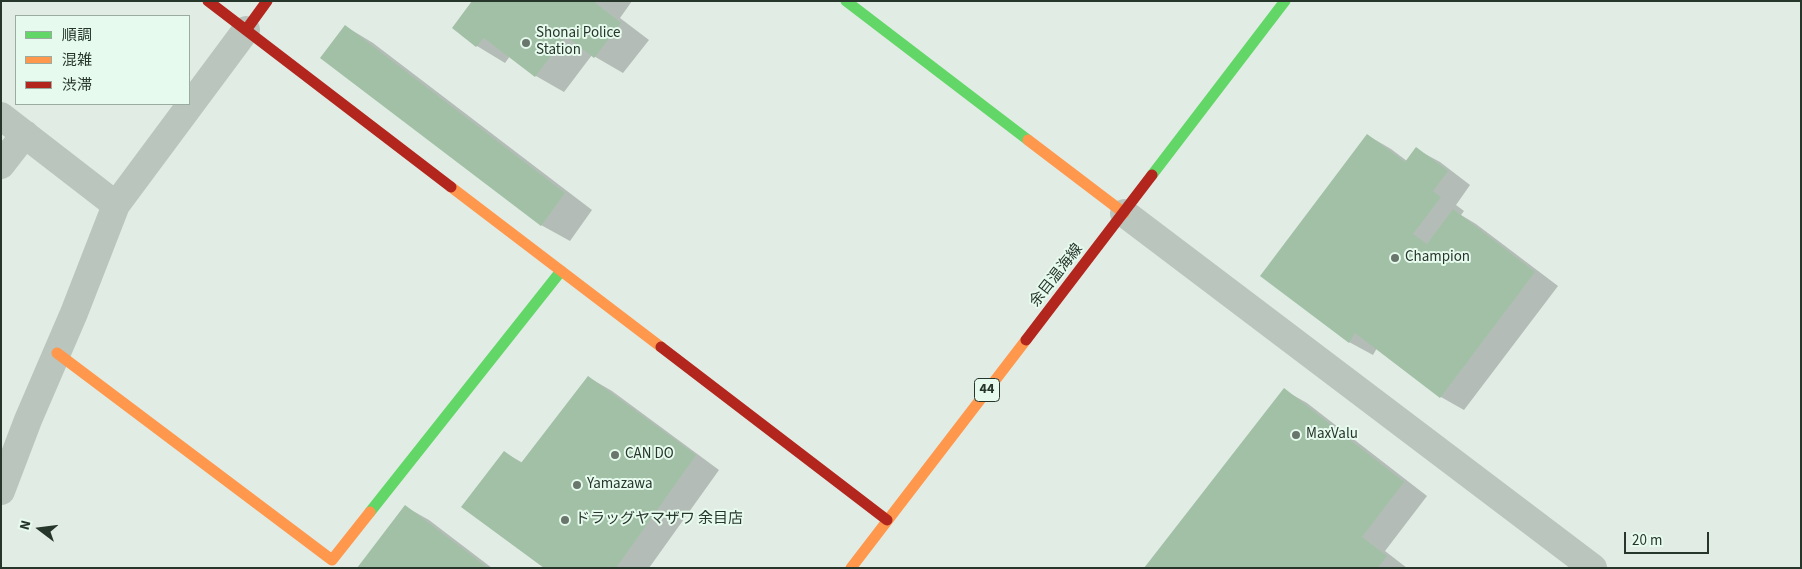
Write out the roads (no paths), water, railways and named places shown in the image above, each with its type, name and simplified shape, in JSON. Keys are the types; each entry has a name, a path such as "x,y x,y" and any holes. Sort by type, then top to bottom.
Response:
{"street":[{"path":"208,1 887,520"},
{"path":"1,491 116,205 267,1"},
{"path":"846,1 1593,568"},
{"name":"余目温海線","path":"850,568 1285,1"},
{"path":"1,116 116,205"},
{"path":"1,165 25,134"},
{"path":"57,353 332,560 561,271"}],"place":[{"name":"Shonai Police Station","path":"526,43"},
{"name":"Champion","path":"1395,258"},
{"name":"MaxValu","path":"1296,435"},
{"name":"CAN DO","path":"615,455"},
{"name":"Yamazawa","path":"577,485"},
{"name":"ドラッグヤマザワ 余目店","path":"565,520"}]}
